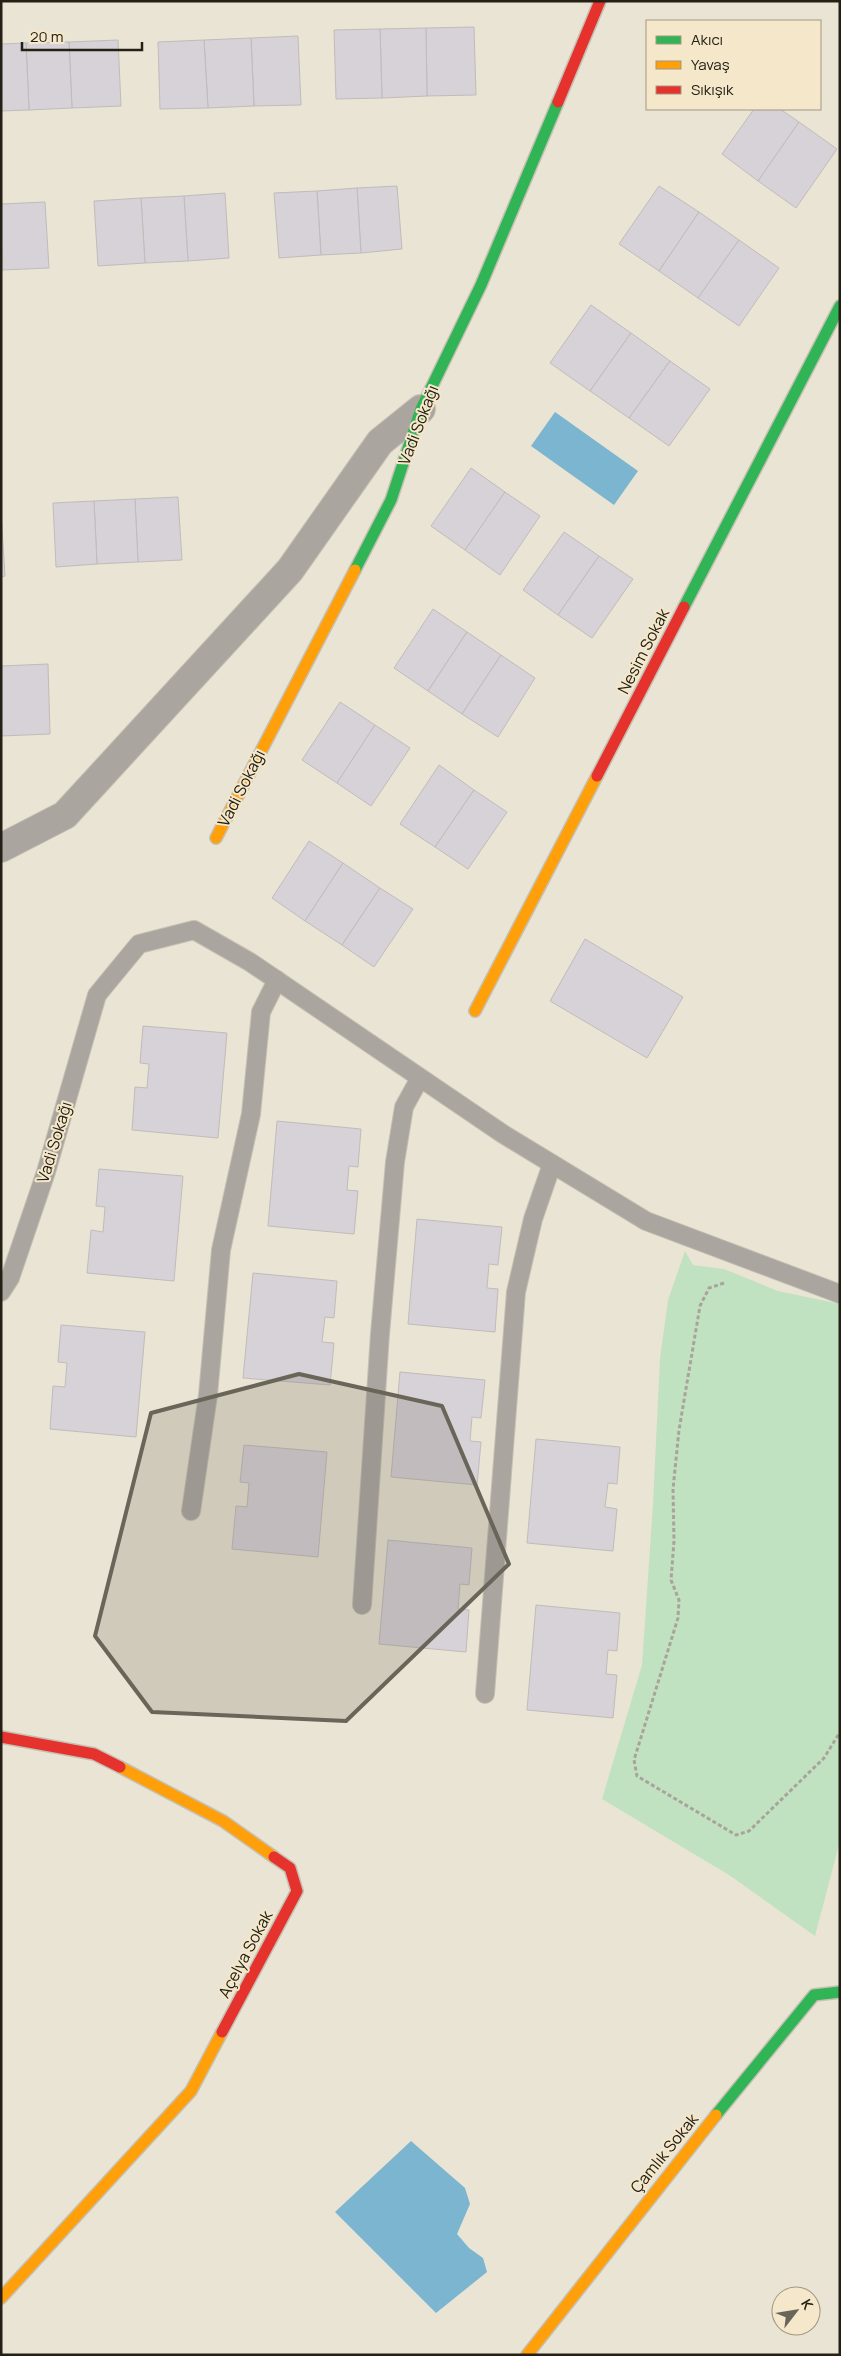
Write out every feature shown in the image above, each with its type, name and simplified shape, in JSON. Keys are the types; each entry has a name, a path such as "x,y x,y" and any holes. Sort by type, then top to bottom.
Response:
{"street":[{"name":"Vadi Sokağı","path":"216,838 391,500 421,408 481,285 600,1"},
{"name":"Nesim Sokak","path":"475,1011 840,306"},
{"path":"1,848 65,814 72,808 290,570 380,442 421,408"},
{"name":"Açelya Sokak","path":"1,1737 94,1754 224,1821 290,1868 297,1891 191,2091 1,2298"},
{"name":"Çamlık Sokak","path":"527,2355 672,2168 814,1996 840,1992"}],"lane":[{"name":"Vadi Sokağı","path":"1,1292 10,1278 46,1172 97,995 139,944 194,930 277,980"},
{"path":"191,1511 208,1395 221,1250 251,1114 262,1012 277,980 503,1134 646,1221 840,1294"},
{"path":"362,1605 380,1334 394,1162 404,1107 420,1078"},
{"path":"485,1694 516,1292 533,1219 552,1164"}],"path":[{"path":"732,1286 723,1283 709,1288 700,1306 679,1430 673,1489 674,1541 672,1580 680,1600 678,1618 634,1760 637,1776 736,1835 749,1831 824,1758 840,1732"}],"highlighted area":[{"path":"299,1374 442,1406 509,1564 346,1721 152,1712 95,1636 151,1413"}],"green space":[{"path":"685,1251 693,1265 724,1269 778,1291 840,1304 840,1841 815,1936 729,1875 602,1799 642,1665 653,1504 660,1358 668,1300"}],"water":[{"path":"555,412 638,471 614,505 531,446"},
{"path":"411,2141 465,2188 470,2204 457,2234 469,2248 483,2258 487,2272 436,2313 335,2212"}],"building":[{"path":"474,27 476,95 427,96 426,28"},
{"path":"426,28 427,96 382,98 380,29"},
{"path":"380,29 382,98 336,99 334,30"},
{"path":"298,36 301,105 254,106 251,38"},
{"path":"251,38 254,106 208,108 204,40"},
{"path":"118,40 121,106 72,108 69,42"},
{"path":"204,40 208,108 160,109 158,42"},
{"path":"69,42 72,108 29,110 26,43"},
{"path":"26,43 29,110 1,111 1,44"},
{"path":"753,110 781,110 799,122 758,181 722,154"},
{"path":"799,122 837,149 796,208 758,181"},
{"path":"397,186 402,249 361,253 357,188"},
{"path":"659,186 699,212 659,271 619,244"},
{"path":"357,188 361,253 321,255 317,191"},
{"path":"317,191 321,255 279,258 274,193"},
{"path":"225,193 229,258 188,261 184,196"},
{"path":"184,196 188,261 145,263 141,198"},
{"path":"141,198 145,263 98,266 94,201"},
{"path":"45,202 49,268 2,270 1,204"},
{"path":"699,212 739,240 698,298 659,271"},
{"path":"739,240 779,268 739,326 698,298"},
{"path":"591,305 631,333 590,391 550,363"},
{"path":"631,333 670,361 629,418 590,391"},
{"path":"670,361 710,389 669,446 629,418"},
{"path":"471,468 505,492 465,550 431,526"},
{"path":"505,492 540,516 500,575 465,550"},
{"path":"178,497 182,560 138,562 135,499"},
{"path":"135,499 138,562 97,564 94,501"},
{"path":"94,501 97,564 56,567 53,503"},
{"path":"1,512 5,576 1,577"},
{"path":"564,532 599,556 558,615 523,590"},
{"path":"599,556 633,579 592,638 558,615"},
{"path":"433,609 467,632 428,691 394,668"},
{"path":"467,632 501,655 462,714 428,691"},
{"path":"501,655 535,678 498,737 462,714"},
{"path":"48,664 50,734 1,736 1,666"},
{"path":"340,702 375,725 337,783 302,760"},
{"path":"375,725 410,748 371,806 337,783"},
{"path":"439,765 474,790 435,847 400,824"},
{"path":"474,790 507,812 468,869 435,847"},
{"path":"309,841 343,863 305,921 272,898"},
{"path":"343,863 380,888 342,945 305,921"},
{"path":"380,888 413,909 374,967 342,945"},
{"path":"585,939 683,997 647,1058 550,1001"},
{"path":"143,1026 227,1033 218,1138 132,1130 135,1087 147,1088 149,1064 140,1063"},
{"path":"277,1121 361,1129 358,1167 349,1166 347,1190 358,1191 354,1234 268,1226"},
{"path":"99,1169 183,1176 174,1281 87,1273 91,1230 103,1232 105,1207 96,1206"},
{"path":"417,1219 502,1227 498,1265 489,1264 487,1288 498,1289 495,1332 408,1324"},
{"path":"253,1273 337,1281 334,1318 325,1317 322,1342 334,1343 330,1385 243,1378"},
{"path":"61,1325 145,1332 136,1437 50,1429 53,1386 65,1387 67,1363 58,1362"},
{"path":"400,1372 485,1380 481,1418 472,1417 470,1441 481,1442 477,1485 391,1477"},
{"path":"536,1439 620,1447 617,1484 608,1483 605,1507 617,1509 613,1551 527,1543"},
{"path":"244,1445 327,1452 318,1557 232,1549 236,1506 247,1507 249,1483 240,1482"},
{"path":"388,1540 472,1548 469,1585 460,1584 458,1609 469,1610 466,1652 379,1644"},
{"path":"536,1605 620,1613 617,1651 608,1650 606,1674 617,1675 613,1718 527,1710"}],"traffic: fast":[{"path":"355,570 391,500 421,409 481,285 558,102"},
{"path":"684,607 840,306"},
{"path":"716,2115 814,1995 840,1992"}],"traffic: slow":[{"path":"216,838 355,570"},
{"path":"475,1011 597,776"},
{"path":"120,1767 223,1821 274,1857"},
{"path":"1,2298 191,2091 222,2032"},
{"path":"527,2355 716,2115"}],"traffic: jam":[{"path":"558,102 600,1"},
{"path":"597,776 684,607"},
{"path":"1,1737 94,1754 120,1767"},
{"path":"222,2032 297,1891 290,1868 274,1857"}]}
